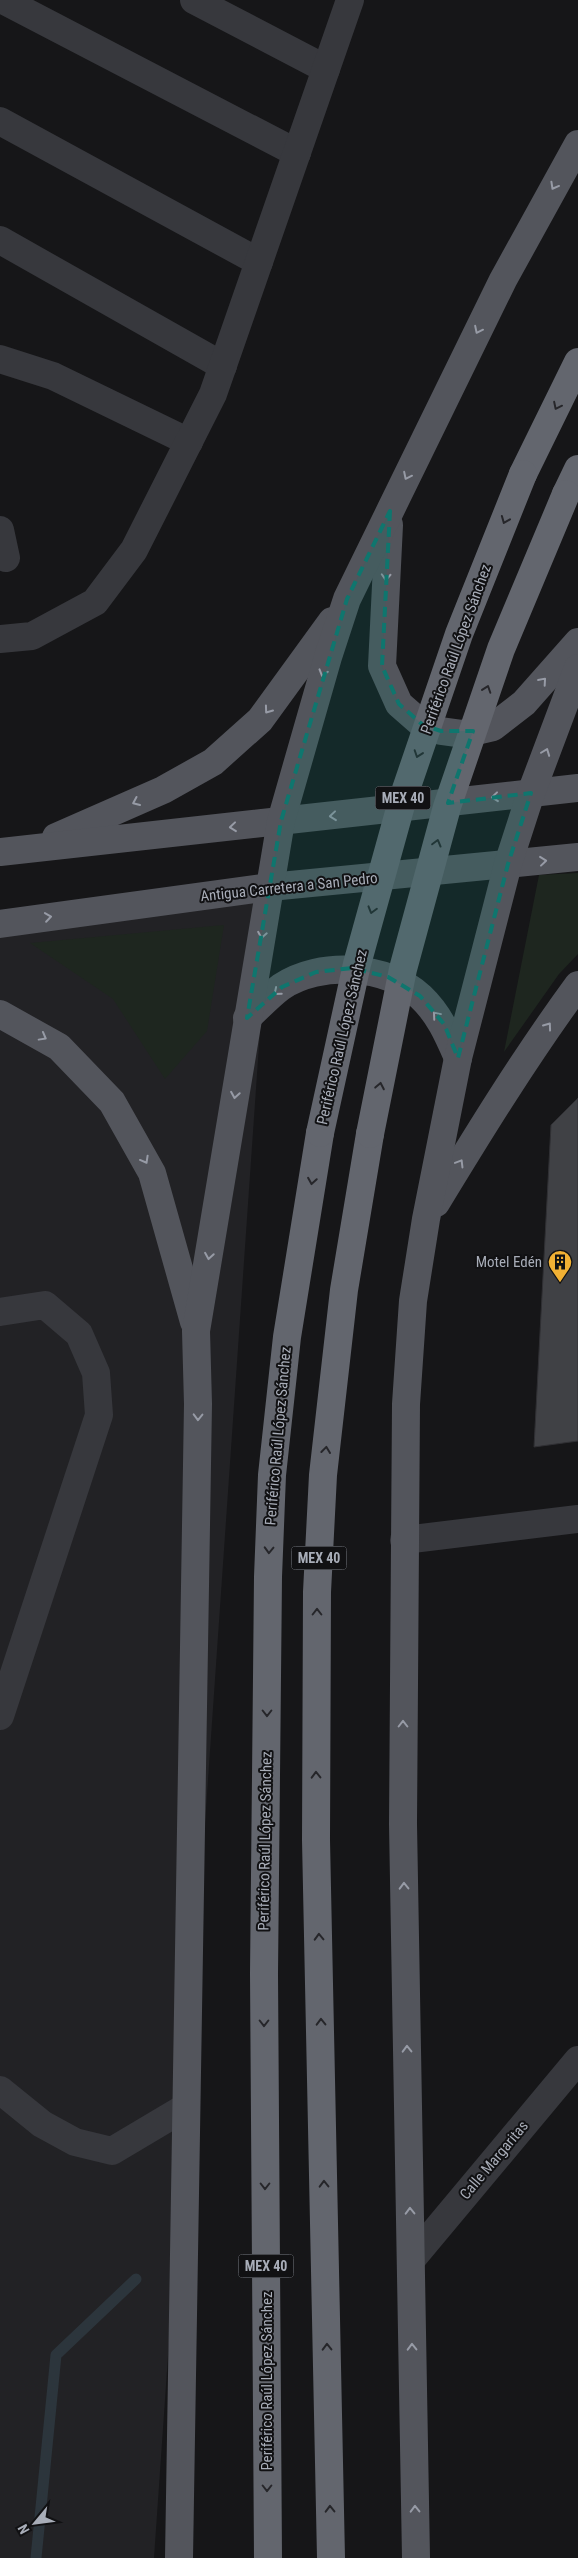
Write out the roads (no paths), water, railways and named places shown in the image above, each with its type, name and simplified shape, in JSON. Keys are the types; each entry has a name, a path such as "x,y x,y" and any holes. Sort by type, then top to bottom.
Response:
{"highway":[{"name":"Periférico Raúl López Sánchez","path":"268,2558 264,1974 268,1577 272,1475 287,1337 320,1133 357,964 406,789 459,634 520,483 578,362"},
{"name":"MEX 40","path":"330,2558 316,1761 317,1592 323,1475 344,1290 370,1134 403,970 447,807 501,649 578,470"}],"main road":[{"path":"179,2558 198,1404 196,1331 247,1018 281,822 328,657 347,599 503,280 578,144"},
{"path":"390,511 382,666 399,704 423,725 441,731 463,734 493,726 524,703 578,642"},
{"path":"30,848 163,790 212,762 260,720 347,599"},
{"path":"416,2558 403,1824 406,1404 413,1301 426,1220 458,1058 508,864 531,793 578,668"},
{"path":"0,852 578,788"},
{"name":"Antigua Carretera a San Pedro","path":"0,924 270,887 578,857"},
{"path":"247,1018 282,987 316,972 352,968 388,977 420,996 444,1024 458,1058"},
{"path":"426,1220 495,1105 537,1041 578,985"},
{"path":"0,1014 59,1047 112,1102 152,1172 196,1331"}],"street":[{"path":"3,0 297,153"},
{"path":"194,0 326,69"},
{"path":"0,639 32,636 95,602 134,550 214,394 350,0"},
{"path":"0,121 259,262"},
{"path":"0,240 223,366"},
{"path":"0,359 53,376 189,442"},
{"path":"0,530 6,558"},
{"path":"0,1312 45,1305 79,1334 96,1373 99,1415 0,1716"},
{"path":"404,1540 578,1519"},
{"name":"Calle Margaritas","path":"410,2260 578,2060"},
{"path":"0,2090 42,2124 75,2142 112,2151 186,2107"}],"waterway":[{"path":"36,2558 56,2355 136,2279"}],"place":[{"name":"Motel Edén","path":"560,1283"}]}
